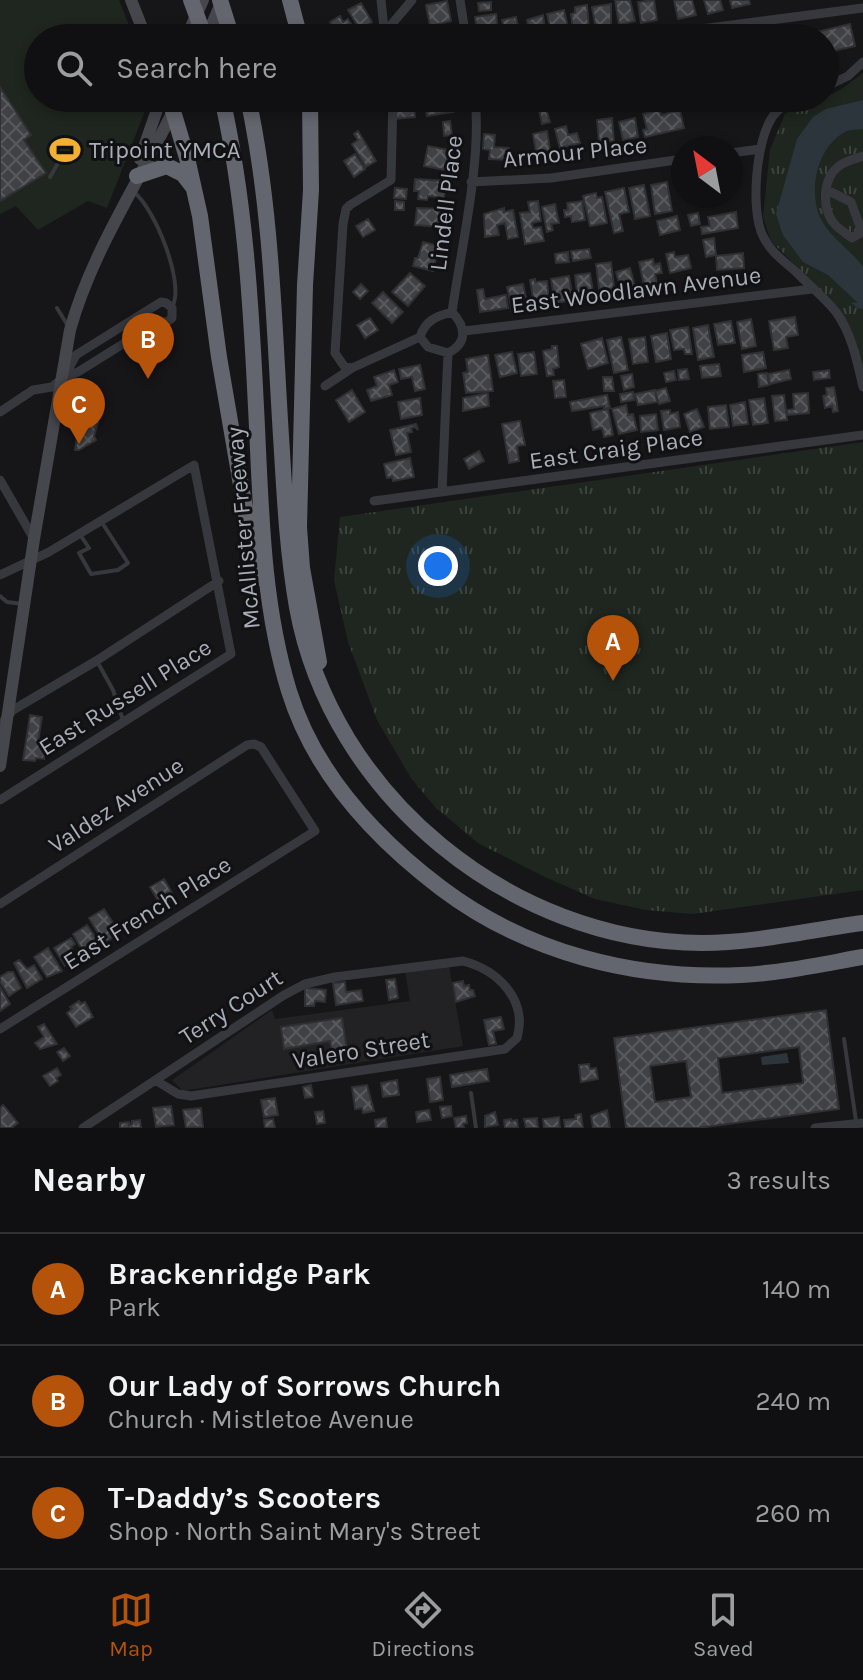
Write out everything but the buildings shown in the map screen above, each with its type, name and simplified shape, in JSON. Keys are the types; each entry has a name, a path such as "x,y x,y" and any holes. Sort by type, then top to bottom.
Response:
{"highway":[{"path":"191,0 200,24"},
{"path":"221,0 228,24"},
{"path":"290,0 296,24"},
{"path":"176,112 194,187 261,603 273,650 290,692"},
{"name":"McAllister Freeway","path":"225,112 237,174 246,249 266,567 275,629 290,692 310,738 335,782 365,819 407,862 454,898 498,924 583,959 615,967 686,975 759,973 863,957"},
{"name":"McAllister Freeway","path":"251,112 266,217 292,576 305,645 322,687 363,761 438,845 485,879 536,906 594,928 653,939 702,943 863,923"},
{"path":"310,112 311,190 305,285 299,527 304,581 322,687"},
{"path":"134,182 167,166 183,174 194,187"}],"main road":[{"path":"131,0 140,24"},
{"path":"192,24 203,0"},
{"path":"212,24 221,0"},
{"path":"134,182 156,112"},
{"path":"0,766 3,722 70,330 77,303 169,112"}],"street":[{"path":"381,0 384,24"},
{"path":"394,24 412,0"},
{"path":"460,0 464,24"},
{"path":"740,24 863,8"},
{"path":"839,80 863,62"},
{"path":"352,368 344,366 335,353 346,209 391,180 393,112"},
{"name":"Lindell Place","path":"452,312 471,182 477,112"},
{"path":"777,112 760,149 756,206 762,236 776,255 835,311 848,334 863,387"},
{"path":"743,151 760,149"},
{"path":"827,190 851,202 862,232 852,238 833,221 826,200 827,190 828,181 841,164 863,156"},
{"name":"Armour Place","path":"471,182 551,178 671,161"},
{"name":"East Woodlawn Avenue","path":"464,331 812,289"},
{"path":"0,412 33,390 52,387 158,322 167,322 172,318 172,308 161,302 76,355 64,377"},
{"path":"325,386 352,368 420,337 431,320 452,312 464,331 460,345 448,353"},
{"path":"420,337 428,347 448,353"},
{"path":"442,492 448,353"},
{"name":"East Craig Place","path":"374,501 863,435"},
{"path":"0,575 80,533 194,465 219,581 96,661 13,710 3,722"},
{"path":"0,480 34,539"},
{"name":"East Russell Place","path":"0,800 231,654 219,581"},
{"name":"Valdez Avenue","path":"0,904 247,745 261,747 315,831"},
{"name":"East French Place","path":"0,1029 315,831"},
{"name":"Terry Court","path":"83,1128 284,995 315,981 454,960 471,963 508,986"},
{"name":"Valero Street","path":"155,1080 178,1094 191,1096 505,1049 520,1031 516,1001 508,986"},
{"path":"819,1128 860,1123"}],"lane":[{"path":"50,177 58,163"},
{"path":"134,182 160,235 175,279 176,298 172,308"},
{"path":"57,308 70,330"},
{"path":"80,533 89,548 79,553 91,574 118,570 128,563 101,521"},
{"path":"0,596 7,602 25,604"},
{"path":"96,661 113,690 124,723"},
{"path":"844,1039 860,1123"},
{"path":"471,1093 476,1128"}],"shaded area":[{"path":"863,100 863,129 847,131 827,149 817,172 815,198 822,221 863,267 863,309 857,308 851,302 858,303 828,275 803,262 783,235 776,214 797,139 813,117 821,112 839,112 839,106"},
{"path":"449,966 463,1046 183,1091 172,1080 272,1010 275,1019 410,1001 405,972"},
{"path":"787,1053 789,1063 762,1065 761,1057"}],"green space":[{"name":"Tripoint YMCA","path":"0,0 119,0 128,24 24,24 24,112 145,112 107,208 88,201 38,230 16,206 0,214"},
{"path":"863,73 863,369 851,330 818,288 771,241 763,217 770,150 785,114 839,112 839,90"},
{"path":"863,442 863,890 693,914 646,910 595,899 478,843 435,807 411,778 377,720 348,642 334,580 340,517"}],"place":[{"name":"Tripoint YMCA","path":"65,150"},
{"name":"Our Lady of Sorrows Church","path":"148,379"},
{"name":"T-Daddy’s Scooters","path":"79,444"},
{"name":"Brackenridge Park","path":"613,681"}]}
